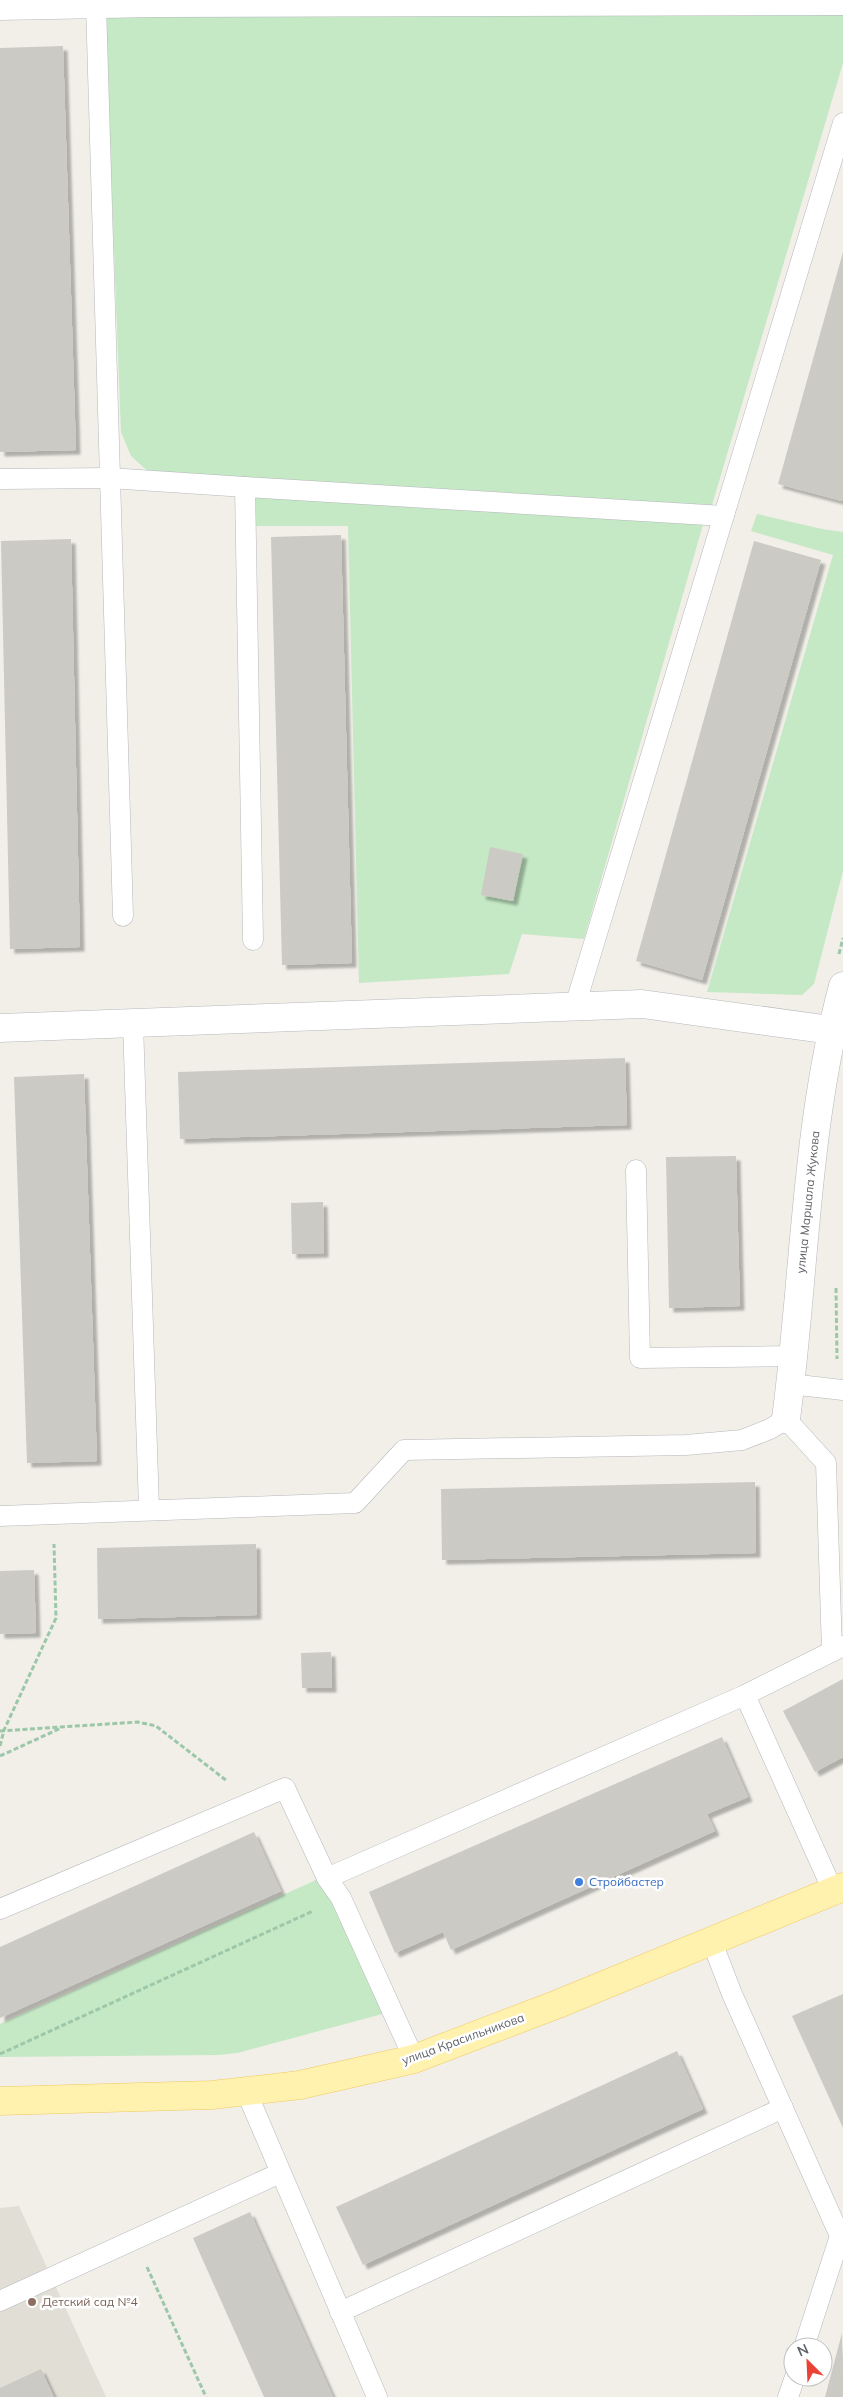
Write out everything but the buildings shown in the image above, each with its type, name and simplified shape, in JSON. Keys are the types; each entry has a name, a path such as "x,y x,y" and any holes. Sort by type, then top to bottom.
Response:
{"main road":[{"name":"улица Красильникова","path":"0,2101 212,2095 300,2085 414,2060 712,1942 838,1889"}],"street":[{"path":"0,6 155,2 843,1"},
{"name":"улица Маршала Жукова","path":"786,1419 812,1154 831,1030 843,986"},
{"path":"0,1028 642,1004 831,1030"}],"lane":[{"path":"96,4 122,916"},
{"path":"575,1006 843,123"},
{"path":"0,479 109,478 724,516"},
{"path":"245,487 253,940"},
{"path":"133,1023 148,1509"},
{"path":"636,1170 640,1358 793,1356"},
{"path":"790,1384 843,1390"},
{"path":"0,1516 148,1509 355,1504 404,1450 705,1444 742,1440 770,1429 786,1419 826,1463 838,1648 745,1695 327,1878"},
{"path":"745,1695 838,1889"},
{"path":"0,1909 285,1788 327,1878 341,1898 414,2060"},
{"path":"712,1942 732,1994 782,2108 841,2236 807,2337"},
{"path":"246,2091 377,2397"},
{"path":"340,2312 782,2108"},
{"path":"0,2301 280,2173"}],"path":[{"path":"0,1746 2,1730 46,1643 56,1618 54,1514"},
{"path":"2,1730 138,1722 156,1726 253,1801"},
{"path":"0,1756 65,1727"},
{"path":"0,2054 341,1898"},
{"path":"134,2240 206,2397"}],"shaded area":[{"name":"Детский сад №4","path":"19,2206 106,2397 0,2397 0,2208"}],"green space":[{"path":"843,12 843,63 712,505 151,474 131,456 121,432 105,16"},
{"path":"255,495 704,521 584,939 522,934 509,974 359,983 348,526 256,526"},
{"path":"757,514 843,532 843,871 814,984 802,995 707,992 833,555 751,531"},
{"path":"318,1879 337,1905 386,2013 237,2053 218,2055 0,2057 0,2024"}],"place":[{"name":"Стройбастер","path":"579,1882"},
{"name":"Детский сад №4","path":"32,2302"}]}
